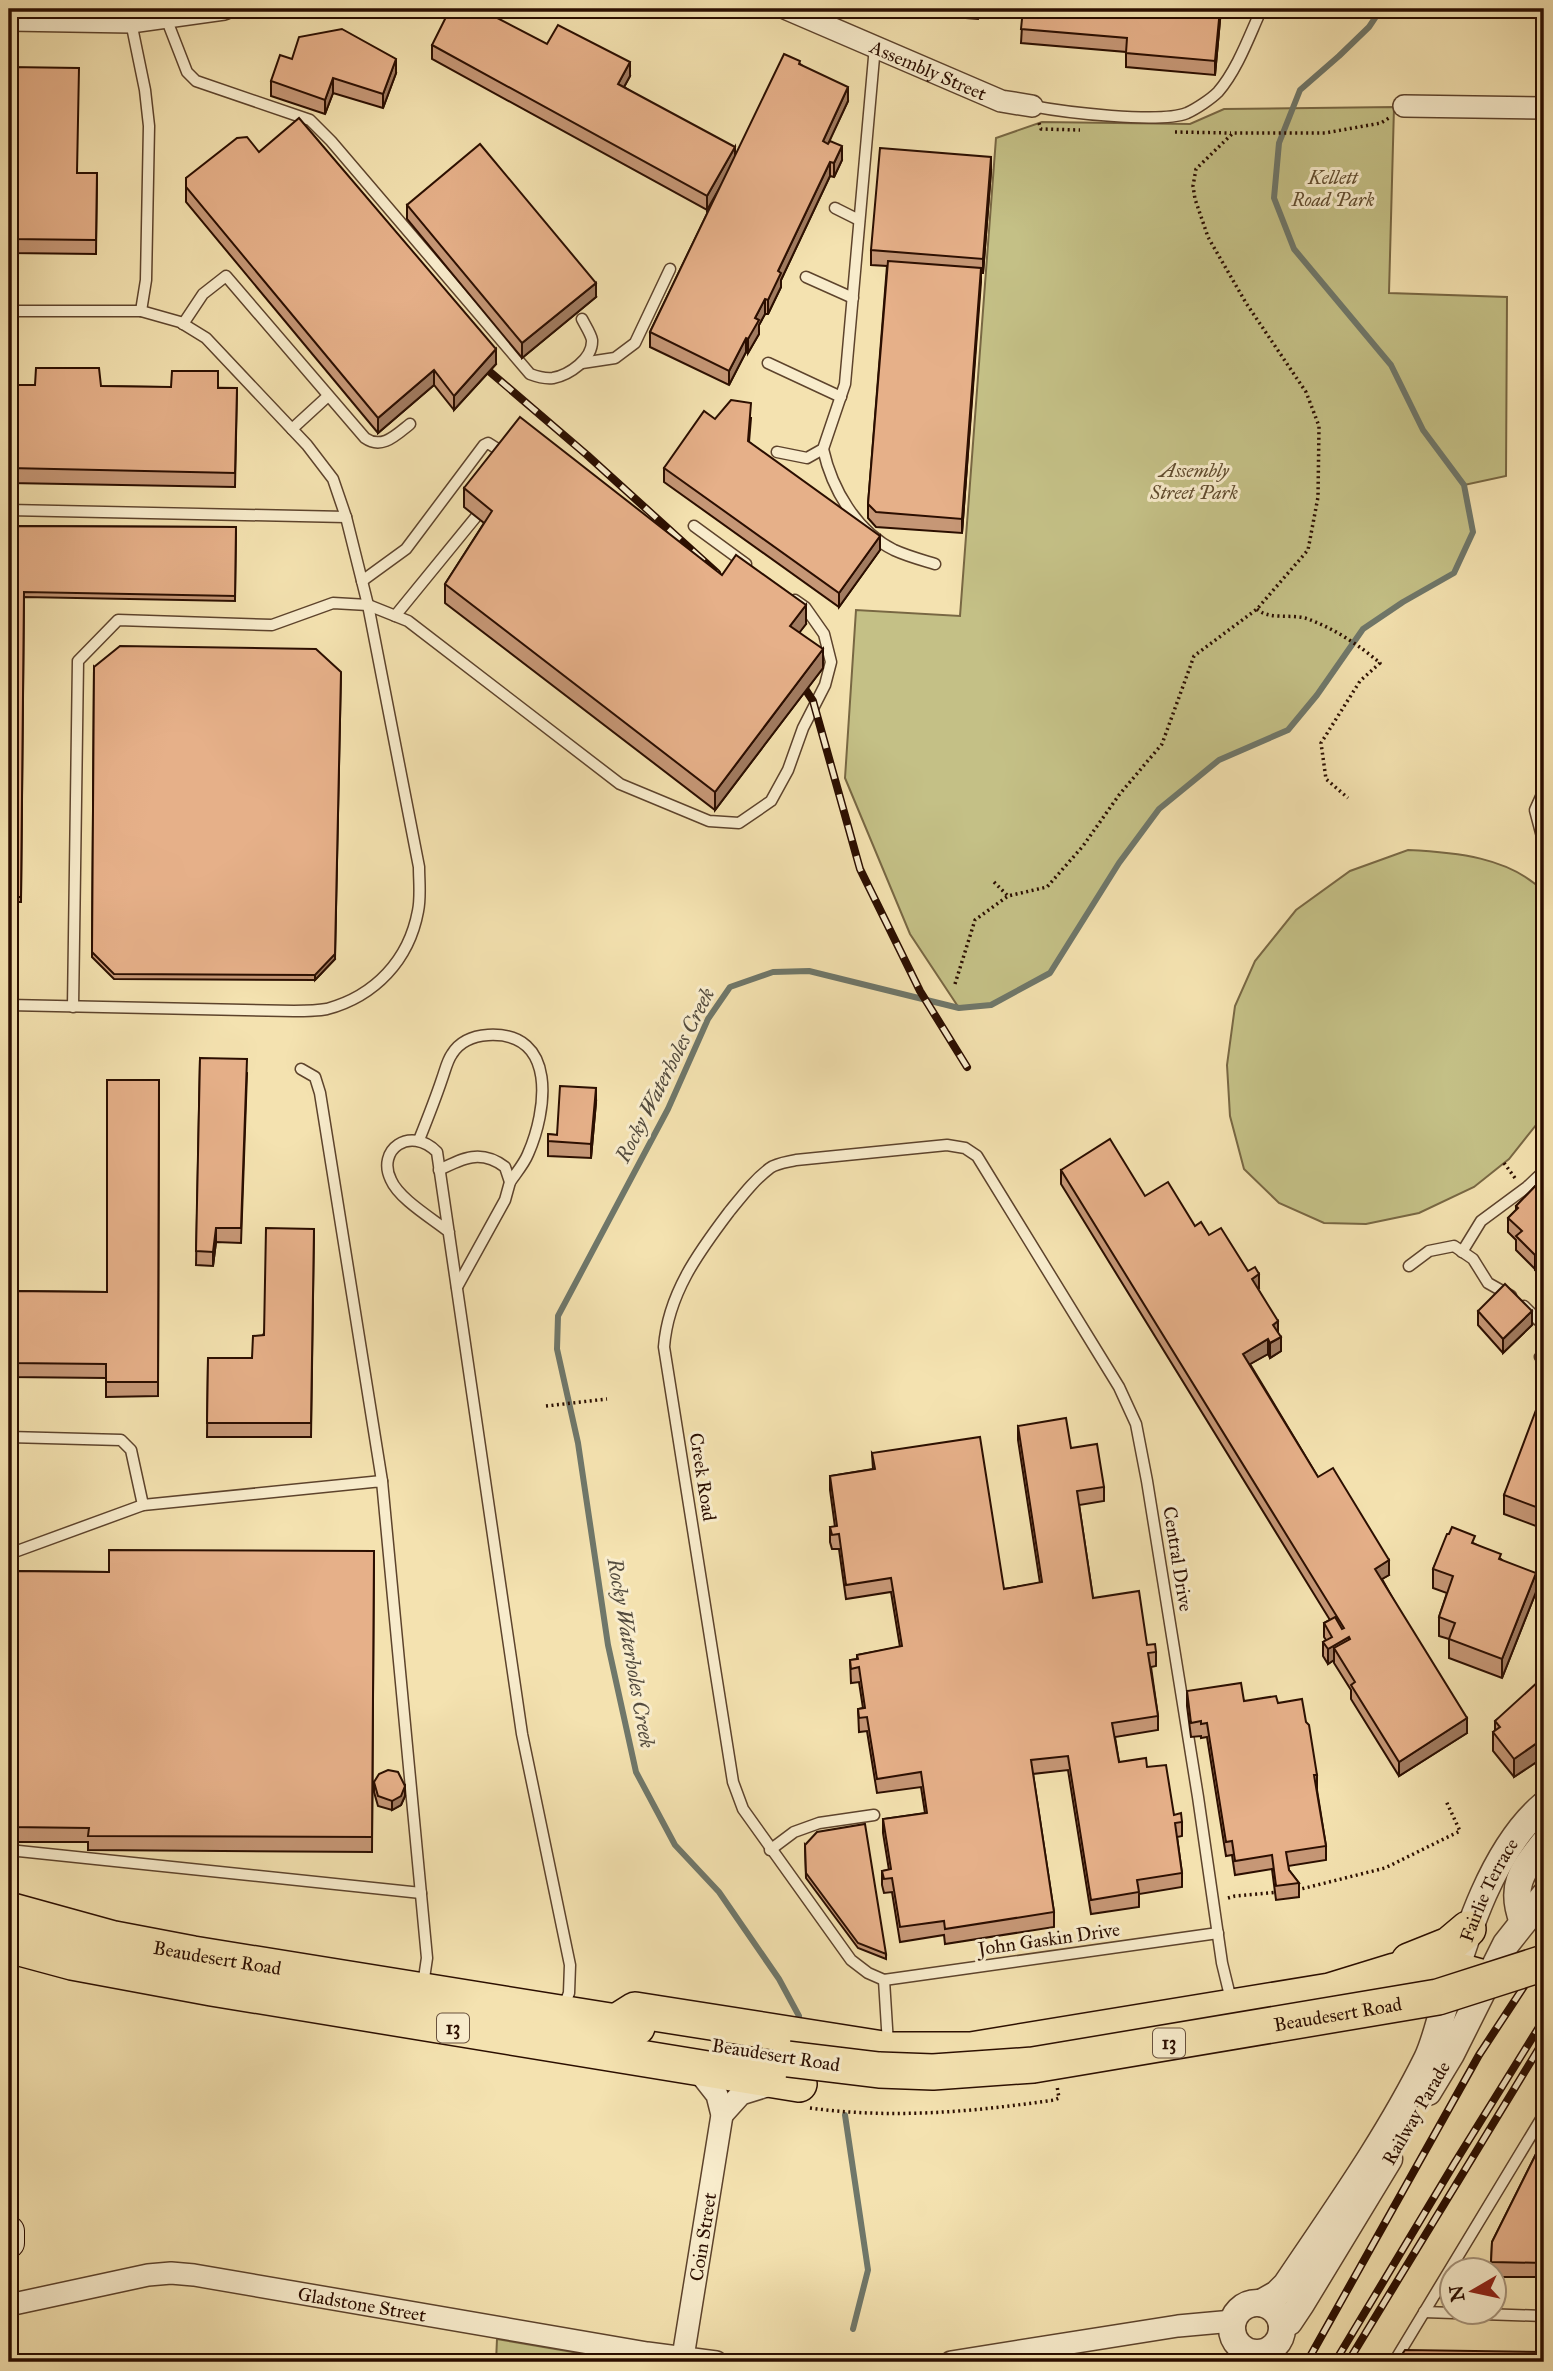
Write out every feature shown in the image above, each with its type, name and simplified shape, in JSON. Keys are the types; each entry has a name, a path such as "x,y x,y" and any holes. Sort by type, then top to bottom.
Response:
{"highway":[{"name":"Beaudesert Road","path":"9,1910 114,1939 560,2014 616,2021 677,2037 790,2075 933,2072 1033,2065 1438,1997 1544,1963"},
{"path":"1395,1971 1405,1962 1449,1945 1468,1929"},
{"name":"Beaudesert Road","path":"9,1945 72,1962 212,1988 695,2067 790,2075 893,2093 950,2094 1053,2085 1360,2035 1459,2012 1544,1985"},
{"path":"616,2021 635,2010 889,2050 971,2050 1330,1992 1395,1971 1429,1966 1465,1978"},
{"path":"1232,2007 1241,2016 1247,2016 1465,1978"}],"main road":[{"path":"9,2231 9,2244"}],"street":[{"path":"9,20 131,22 224,9"},
{"name":"Assembly Street","path":"787,9 1001,101 1032,106"},
{"path":"1404,106 1544,108"},
{"name":"Fairlie Terrace","path":"1465,1978 1468,1929 1507,1849 1527,1820 1544,1805"},
{"path":"1507,1849 1541,1851"},
{"name":"Fairlie Terrace","path":"1523,1922 1518,1910 1516,1888 1520,1876 1541,1851"},
{"name":"Railway Parade","path":"1261,2303 1286,2285 1349,2192 1429,2056 1465,1978 1506,1944 1544,1896"},
{"name":"Railway Parade","path":"1282,2326 1289,2322 1362,2207 1451,2054 1465,1978"},
{"path":"695,2067 717,2095 722,2115"},
{"path":"722,2115 741,2094 757,2091 790,2075"},
{"name":"Coin Street","path":"683,2357 722,2115"},
{"name":"Gladstone Street","path":"9,2305 148,2275 171,2273 716,2362"},
{"path":"1261,2303 1275,2311 1282,2326 1282,2333 1274,2346 1253,2358 1236,2342 1233,2320 1247,2305 1261,2303"},
{"path":"951,2362 1178,2326 1233,2320"}],"lane":[{"path":"1032,106 1063,112 1142,116 1186,113 1217,93 1236,65 1260,9"},
{"path":"166,18 187,72 196,81 310,120 530,374 541,378 555,378 582,363 615,358 635,343 670,269"},
{"path":"131,22 145,90 149,126 146,280 141,311"},
{"path":"875,46 845,384 823,449 827,467 843,500 863,527 880,542 896,551 935,564"},
{"path":"835,208 859,220"},
{"path":"183,324 203,294 226,276 365,438 373,444 383,443 410,424"},
{"path":"806,277 853,298"},
{"path":"9,311 141,311 183,324 206,338 292,429 333,479 346,517 368,605 419,867 419,910 409,943 389,974 358,996 326,1009 294,1011 9,1005"},
{"path":"582,319 592,339 589,352 582,363"},
{"path":"768,363 841,397"},
{"path":"292,429 328,396"},
{"path":"362,582 406,548 484,445 493,444 514,460 514,464"},
{"path":"777,452 807,458 823,449"},
{"path":"394,616 488,502"},
{"path":"9,510 346,517"},
{"path":"694,526 761,575"},
{"path":"73,1007 78,661 118,620 272,625 333,603 368,605 408,621 620,784 709,821 739,823 771,801 788,770 803,728 825,685 831,662 824,634 805,607 783,591"},
{"path":"1544,790 1535,810 1544,844"},
{"path":"419,1140 452,1054 467,1039 502,1034 518,1039 530,1049 539,1065 544,1087 540,1121 527,1157 510,1182 505,1200 457,1287"},
{"path":"302,1069 315,1077 320,1093 382,1481 427,1958 422,1991"},
{"path":"449,1232 400,1193 390,1180 390,1154 400,1143 415,1139 428,1143 437,1152 439,1170 449,1232 522,1734 569,1965 569,1993 560,2014"},
{"name":"Creek Road","path":"884,1980 868,1973 851,1960 770,1850 743,1809 733,1782 664,1347 666,1326 684,1277 748,1188 772,1166 796,1160 947,1145 964,1148 977,1156"},
{"name":"Central Drive","path":"977,1156 1119,1387 1136,1424 1232,2007"},
{"path":"439,1170 465,1157 485,1157 505,1167 510,1182"},
{"path":"1462,1252 1481,1221 1544,1171"},
{"path":"1409,1266 1429,1251 1454,1246 1473,1259 1488,1283 1519,1301 1544,1326"},
{"path":"1544,1353 1540,1357 1544,1362"},
{"path":"9,1437 121,1440 131,1450 143,1505"},
{"path":"9,1554 143,1505 382,1481"},
{"path":"770,1850 794,1832 819,1823 874,1815"},
{"path":"9,1850 421,1893"},
{"name":"John Gaskin Drive","path":"884,1980 1218,1933"},
{"path":"884,1980 889,2050"},
{"path":"1394,2362 1544,2114"},
{"path":"1424,2312 1544,2316"}],"path":[{"path":"956,984 975,920 1008,896 1047,887 1083,846 1119,795 1162,744 1194,656 1258,609 1308,550 1318,497 1319,425 1307,392 1246,303 1208,237 1193,186 1196,169 1233,134 1325,133 1381,123 1404,106"},
{"path":"1258,609 1264,615 1302,617 1322,625 1364,649 1380,663 1360,681 1321,743 1326,779 1348,798"},
{"path":"994,882 1008,896"},
{"path":"1504,1163 1519,1183"},
{"path":"546,1406 607,1399"},
{"path":"1296,1890 1385,1868 1460,1831 1446,1801"},
{"path":"1225,1899 1284,1891"}],"green space":[{"name":"Assembly Street Park","path":"1394,107 1389,293 1507,297 1506,476 1464,485 1473,532 1454,573 1363,629 1317,695 1288,730 1219,760 1159,809 1119,863 1050,973 991,1005 959,1008 910,934 845,778 856,610 960,616 996,138 1042,122 1190,124 1224,109"},
{"path":"1408,850 1444,852 1498,864 1530,880 1544,892 1544,1115 1509,1159 1474,1187 1419,1213 1366,1224 1324,1223 1279,1203 1244,1169 1230,1116 1227,1065 1235,1006 1255,961 1296,910 1350,871"},
{"path":"497,2339 632,2362 496,2362"}],"building":[{"path":"450,9 480,9 547,44 558,25 630,62 618,84 735,147 707,196 432,45"},
{"path":"1023,9 1220,9 1215,61 1126,53 1127,38 1021,29"},
{"path":"342,29 396,59 383,94 333,78 325,100 271,81 280,55 292,59 299,37"},
{"path":"784,54 848,87 823,141 842,146 834,163 830,162 778,271 781,273 768,300 765,299 755,318 759,320 729,371 650,332"},
{"path":"9,67 79,68 77,173 97,173 96,240 9,239"},
{"path":"299,118 496,349 454,396 434,370 378,418 186,187 186,178 237,138 247,137 259,152"},
{"path":"480,144 596,283 522,343 407,205"},
{"path":"880,148 991,157 983,259 871,250"},
{"path":"888,261 981,268 962,519 876,512 868,504"},
{"path":"36,368 99,368 101,386 171,387 172,371 218,371 218,388 237,388 235,473 9,468 9,385 35,385"},
{"path":"731,400 751,403 748,441 880,536 839,593 664,468 704,411 715,419"},
{"path":"520,417 722,575 736,555 806,605 790,626 823,649 715,792 445,584 492,511 464,488"},
{"path":"9,526 236,527 235,596 24,592 21,897 9,897"},
{"path":"120,646 316,649 341,672 335,954 315,975 114,974 92,952 94,667"},
{"path":"200,1058 247,1059 241,1228 216,1228 213,1252 196,1251"},
{"path":"107,1080 159,1080 158,1382 106,1382 106,1364 9,1363 9,1291 107,1292"},
{"path":"560,1086 596,1088 591,1144 548,1141 548,1134 557,1135"},
{"path":"1110,1139 1145,1196 1168,1182 1195,1226 1201,1222 1209,1235 1221,1228 1248,1271 1255,1267 1259,1274 1252,1279 1278,1321 1273,1325 1281,1337 1270,1343 1268,1339 1243,1354 1318,1477 1333,1468 1389,1560 1375,1569 1467,1718 1399,1762 1351,1685 1355,1682 1334,1648 1350,1639 1349,1637 1328,1649 1323,1642 1332,1637 1324,1623 1335,1617 1342,1629 1344,1628 1061,1170"},
{"path":"1544,1177 1544,1254 1540,1250 1535,1255 1516,1236 1522,1231 1508,1218"},
{"path":"266,1228 314,1229 311,1423 207,1423 208,1358 252,1358 253,1336 264,1335"},
{"path":"1505,1284 1532,1311 1503,1339 1478,1311"},
{"path":"1536,1410 1544,1413 1544,1510 1504,1495"},
{"path":"1066,1418 1071,1448 1097,1444 1104,1487 1077,1491 1093,1598 1139,1591 1147,1645 1155,1644 1156,1652 1148,1653 1158,1716 1112,1723 1119,1762 1146,1758 1147,1767 1166,1765 1174,1815 1181,1813 1182,1822 1175,1823 1182,1873 1137,1880 1139,1892 1091,1900 1068,1756 1031,1760 1054,1912 945,1929 944,1921 900,1927 892,1878 884,1879 882,1871 891,1869 883,1819 927,1813 921,1772 877,1779 867,1717 859,1718 858,1709 865,1708 859,1667 851,1669 850,1660 858,1659 857,1655 902,1646 891,1578 846,1585 839,1534 832,1535 830,1527 837,1526 830,1476 875,1469 872,1453 980,1437 1004,1589 1042,1582 1018,1426"},
{"path":"1452,1527 1475,1536 1472,1543 1501,1554 1499,1559 1536,1573 1502,1659 1449,1639 1455,1623 1439,1617 1453,1576 1433,1569"},
{"path":"109,1550 374,1551 372,1837 88,1836 89,1828 9,1827 9,1571 109,1572"},
{"path":"1540,1680 1544,1685 1544,1738 1514,1759 1493,1732 1500,1727 1495,1721"},
{"path":"1241,1683 1244,1701 1276,1696 1278,1703 1302,1699 1306,1722 1309,1725 1326,1846 1286,1852 1289,1870 1299,1883 1276,1886 1272,1855 1235,1861 1232,1841 1226,1842 1207,1723 1191,1723 1187,1691"},
{"path":"388,1770 398,1772 405,1786 401,1796 392,1801 378,1796 374,1782 379,1774"},
{"path":"865,1824 886,1954 858,1943 806,1873 805,1845 817,1832"},
{"path":"1544,2138 1544,2263 1508,2262 1508,2256 1491,2256 1492,2242"},
{"path":"1405,2350 1544,2352 1544,2362 1397,2362"}],"waterway":[{"name":"Rocky Waterholes Creek","path":"799,2016 779,1979 719,1892 675,1845 636,1772 608,1645 578,1443 557,1349 558,1316 668,1109 708,1019 730,987 773,972 809,971 959,1008 991,1005 1050,973 1119,863 1159,809 1219,760 1288,730 1317,695 1363,629 1454,573 1473,532 1464,485 1423,430 1391,365 1294,249 1274,198 1279,143 1300,90 1369,27 1381,9"},
{"path":"845,2115 868,2270 853,2329"}],"railway":[{"path":"476,360 587,455 717,573"},
{"path":"796,675 813,701 860,869 920,991 967,1067"},
{"path":"1307,2362 1479,2055 1544,1956"},
{"path":"1335,2362 1544,2019"},
{"path":"1348,2362 1544,2040"}],"park label":[{"name":"Kellett Road Park","path":"1333,188"}]}
